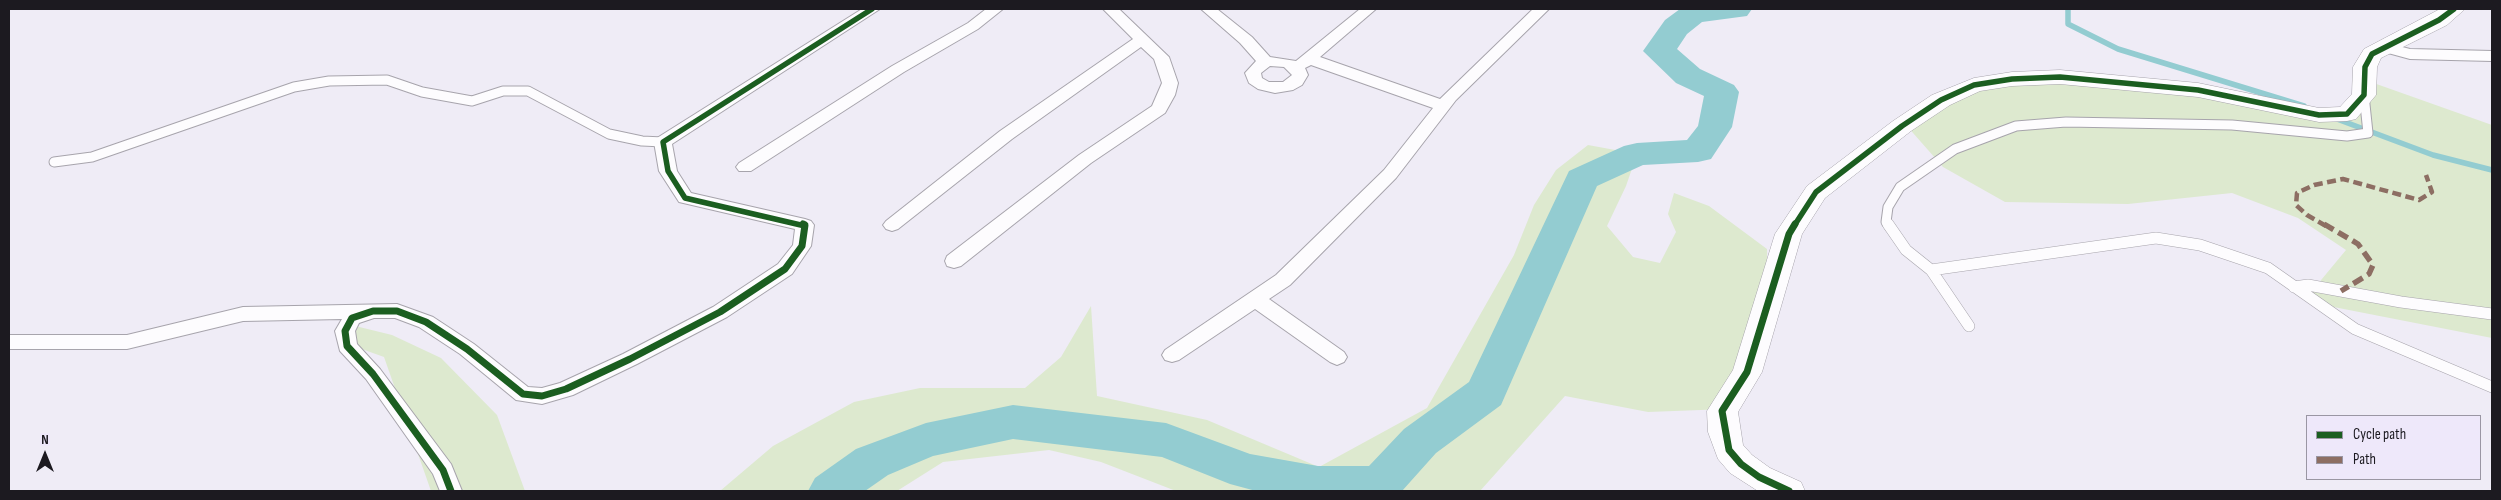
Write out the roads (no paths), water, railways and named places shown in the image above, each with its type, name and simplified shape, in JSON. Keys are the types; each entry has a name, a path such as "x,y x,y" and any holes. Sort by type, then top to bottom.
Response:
{"street":[{"path":"9,342 127,342 242,314 397,311 426,322 467,349 524,394 542,396 566,389 720,312 785,269 802,246 805,225 685,198 668,171 663,142 872,9"},
{"path":"745,167 898,69 972,26 996,9"},
{"path":"954,261 1085,159 1159,109 1167,96 1170,83 1161,58 1110,9"},
{"path":"1208,9 1246,40 1266,62"},
{"path":"1369,9 1303,63 1296,82 1287,87 1275,88 1264,86 1255,80 1253,73 1257,67 1266,62 1303,63 1444,106"},
{"path":"1172,355 1283,280 1377,187 1450,97 1542,9"},
{"path":"1789,491 1759,477 1741,464 1729,450 1724,432 1722,411 1747,372 1790,234 1816,192 1902,126 1941,100 1974,85 2012,78 2060,77 2198,90 2319,115 2334,116 2347,114 2364,95 2365,67 2372,54 2439,20 2454,9"},
{"path":"892,225 1006,135 1141,40"},
{"path":"2383,47 2410,54 2492,56"},
{"path":"1255,299 1337,358"},
{"path":"373,311 352,318 345,332 347,346 373,374 443,470 451,491"}],"lane":[{"path":"54,162 92,157 278,92 329,81 387,80 422,92 472,101 503,91 528,91 609,134 642,141 663,142"},
{"path":"1970,326 1931,270 1906,250 1886,222 1888,207 1900,187 1955,149 2016,126 2066,122 2126,125 2232,125 2347,136 2368,133 2364,95"},
{"path":"1931,270 2156,238 2200,244 2268,268 2355,329 2492,387"},
{"path":"2294,287 2308,285 2401,302 2492,314"}],"waterway":[{"path":"831,491 872,462 926,440 1013,422 1166,440 1246,471 1318,485 1380,485 1420,441 1486,393 1582,179 1637,154 1698,151 1715,127 1722,92 1688,76 1659,51 1676,27 1693,14 1736,9"},
{"path":"2068,9 2068,24 2118,49 2304,106"},
{"path":"2337,119 2433,155 2492,170"}]}
